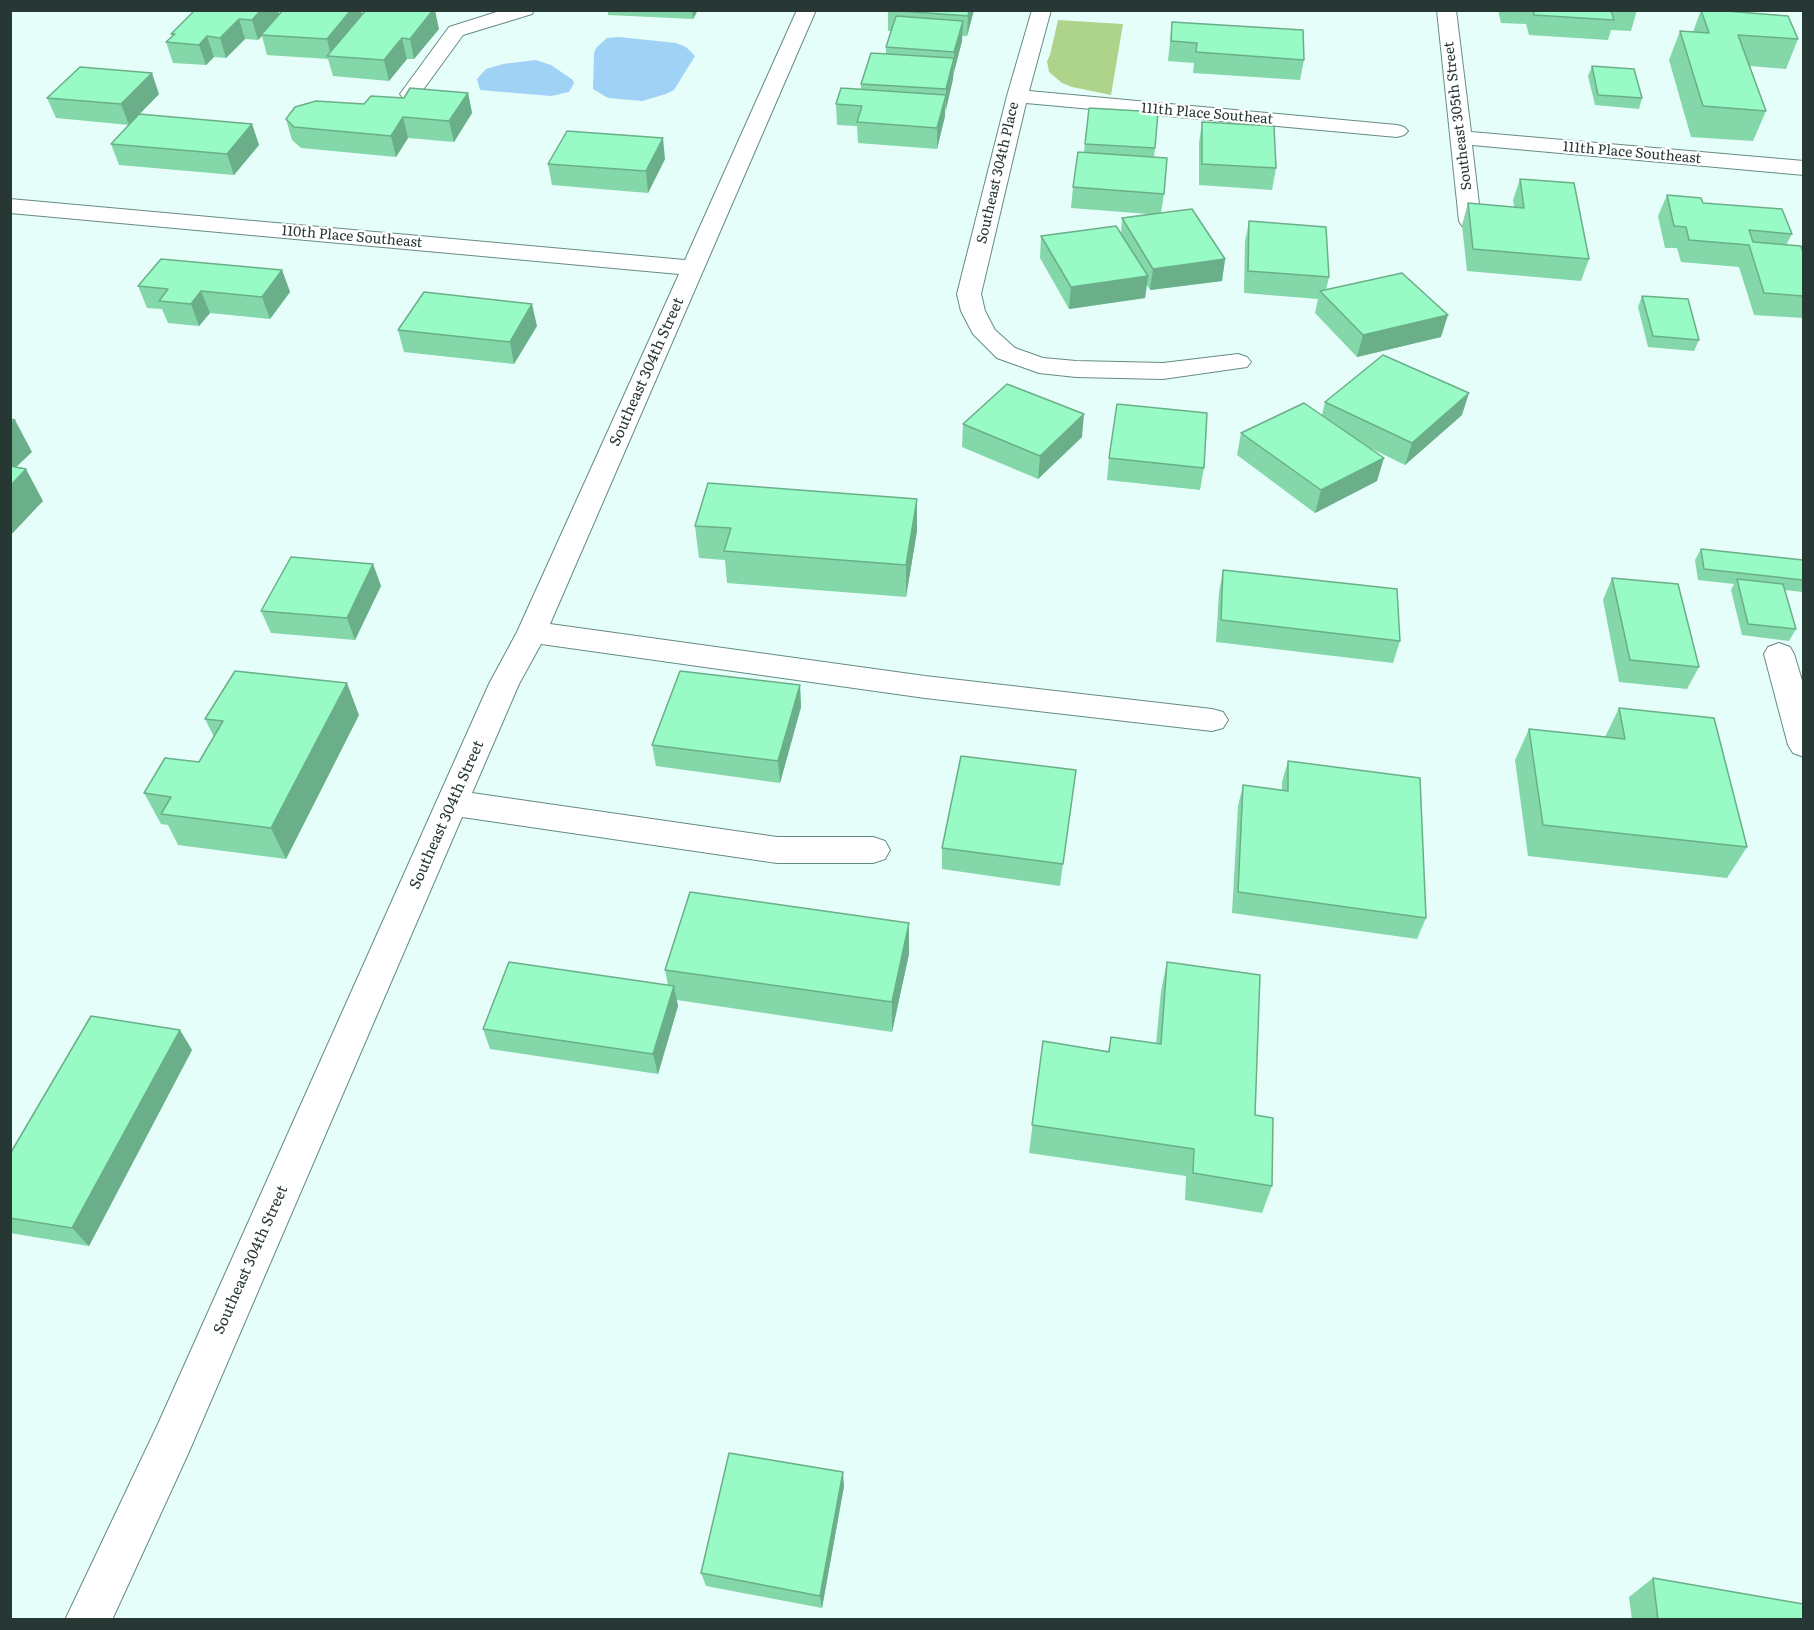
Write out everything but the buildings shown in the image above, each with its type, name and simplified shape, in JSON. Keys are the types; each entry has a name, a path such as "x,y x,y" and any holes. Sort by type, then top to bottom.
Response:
{"street":[{"name":"Southeast 304th Street","path":"88,1620 178,1428 504,684 532,632 807,10"},
{"name":"Southeast 304th Place","path":"1041,10 1017,96 969,294 972,311 985,334 1006,352 1039,364 1076,369 1163,371 1238,362"},
{"name":"Southeast 305th Street","path":"1446,10 1470,221"},
{"path":"410,94 456,31 523,11"},
{"name":"111th Place Southeat","path":"1017,96 1397,131"},
{"name":"111th Place Southeast","path":"1461,138 1803,168"},
{"name":"110th Place Southeast","path":"10,206 693,268"},
{"path":"532,632 925,687 1212,720"},
{"path":"1779,654 1803,745"},
{"path":"452,803 777,850 873,850"}],"green space":[{"path":"1058,20 1123,24 1111,95 1072,87 1062,83 1049,72 1047,61"}],"water":[{"path":"619,37 676,43 686,47 695,56 674,90 666,94 642,101 608,98 593,89 594,53 607,38"},
{"path":"536,60 551,65 573,80 574,83 569,92 551,96 480,90 477,79 486,69 503,64"}]}
